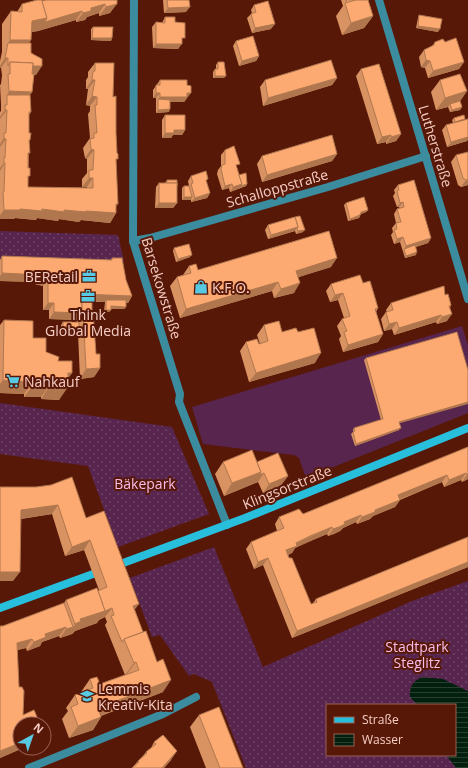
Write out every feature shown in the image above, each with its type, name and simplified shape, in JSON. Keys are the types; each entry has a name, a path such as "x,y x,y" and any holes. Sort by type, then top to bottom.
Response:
{"street":[{"name":"Barsekowstraße","path":"134,0 133,241 180,394 179,402 227,525"},
{"name":"Lutherstraße","path":"379,0 468,299"},
{"name":"Schalloppstraße","path":"133,241 150,238 328,187 426,156"},
{"name":"Klingsorstraße","path":"115,566 227,525 468,428"},
{"path":"0,608 93,574"},
{"path":"29,768 162,714 196,697"}],"green space":[{"path":"0,231 118,235 124,262 0,259"},
{"path":"462,326 468,345 468,413 306,478 299,458 294,455 203,444 192,407"},
{"name":"Bäkepark","path":"0,403 172,427 209,514 118,547 88,466 0,454"},
{"name":"Stadtpark Steglitz","path":"214,547 263,667 412,601 468,581 468,768 246,768 212,682 194,674 189,676 160,635 152,637 130,578"}],"water":[{"path":"422,677 443,679 468,691 468,768 456,768 447,756 456,756 456,704 416,704 410,697 410,690 416,680"}],"building":[{"path":"42,0 47,18 32,21 31,40 10,40 11,11 22,12 22,4"},
{"path":"117,0 117,4 106,7 105,4 91,8 91,11 83,13 82,11 45,22 47,18 42,1"},
{"path":"167,0 189,0 190,7 168,8"},
{"path":"346,0 356,0 347,3"},
{"path":"356,0 368,0 373,16 351,23 345,3"},
{"path":"268,1 275,24 255,28 251,14 256,12 254,5"},
{"path":"419,15 442,19 440,29 418,26"},
{"path":"165,17 175,17 175,22 185,23 185,38 182,38 182,44 156,44 156,22 165,23"},
{"path":"93,27 113,27 112,38 92,38"},
{"path":"253,36 259,56 242,61 236,41"},
{"path":"456,38 464,62 433,71 430,61 426,60 424,50 434,45 435,42 443,39 445,42"},
{"path":"8,43 31,43 31,53 42,59 42,66 33,66 33,63 10,62 8,66 8,58 5,58"},
{"path":"331,60 337,78 268,98 265,80"},
{"path":"10,62 33,63 32,74 34,74 32,92 9,91 8,74 10,74"},
{"path":"218,62 224,62 226,76 215,76 215,69 218,69"},
{"path":"95,63 114,63 113,97 116,96 116,133 118,154 118,159 116,159 118,204 116,204 116,213 64,210 64,212 42,209 42,211 20,209 4,210 3,192 6,139 4,138 4,133 6,133 7,110 5,110 5,105 7,105 7,95 30,95 31,112 29,112 29,133 31,133 29,140 30,153 28,153 28,168 30,168 30,176 28,176 28,187 93,188 93,178 89,178 89,170 93,170 94,150 91,149 90,139 94,138 94,133 97,133 95,105 97,105 97,97 92,96 95,80 92,80 93,71 95,71"},
{"path":"379,64 401,134 391,137 391,135 382,137 361,69"},
{"path":"460,74 467,91 445,98 440,80"},
{"path":"160,80 187,80 187,85 191,86 191,93 187,93 187,97 160,97 160,93 156,93 156,85 160,85"},
{"path":"158,99 170,100 170,109 158,110"},
{"path":"460,101 462,107 452,110 450,104"},
{"path":"165,115 185,115 185,130 174,130 174,133 165,133"},
{"path":"464,115 465,119 455,122 454,118"},
{"path":"468,119 468,137 451,142 446,125"},
{"path":"332,135 337,154 267,175 262,156"},
{"path":"234,146 240,164 236,165 242,184 233,187 232,184 225,186 221,169 222,165 225,164 225,150"},
{"path":"468,152 468,180 466,180 463,178 456,155"},
{"path":"206,171 208,179 206,180 210,193 195,198 191,184 193,183 191,176"},
{"path":"246,173 247,184 241,186 242,184 239,175"},
{"path":"167,180 177,180 177,183 167,183"},
{"path":"414,180 431,238 406,246 403,237 397,239 394,230 397,229 396,223 401,222 397,209 404,207 403,202 400,203 397,191 399,190 398,185"},
{"path":"159,183 177,183 177,203 159,203"},
{"path":"184,186 189,186 192,197 184,197"},
{"path":"364,197 368,210 361,212 360,215 350,219 346,203"},
{"path":"300,216 305,230 298,231 295,217"},
{"path":"295,217 298,227 271,235 268,225"},
{"path":"329,231 337,258 296,271 300,283 281,289 278,282 186,309 177,277 191,273 189,266 196,264 198,270"},
{"path":"189,244 192,255 178,259 174,248"},
{"path":"415,245 417,252 406,256 404,249"},
{"path":"2,256 112,260 112,258 122,258 126,280 132,296 82,294 82,313 54,312 54,303 48,303 48,279 40,277 40,275 2,273"},
{"path":"360,275 363,283 370,281 378,308 375,309 383,334 348,345 344,332 347,331 342,319 350,316 343,293 335,295 331,284"},
{"path":"444,286 445,295 448,294 451,305 449,306 452,314 442,317 441,315 399,328 397,322 389,324 386,312 393,310 391,303"},
{"path":"82,296 92,297 92,311 82,312"},
{"path":"106,300 126,300 126,307 111,306 111,310 106,310"},
{"path":"83,311 93,311 96,354 100,354 100,368 86,369"},
{"path":"4,320 33,321 33,338 46,338 46,352 59,357 58,361 72,361 72,373 68,373 68,387 49,387 50,385 33,385 33,382 3,380"},
{"path":"279,321 282,332 296,328 298,332 314,328 321,353 256,373 246,342 257,339 259,344 268,341 264,325"},
{"path":"63,322 79,322 79,331 63,331"},
{"path":"457,332 468,370 468,402 399,422 401,428 356,444 353,432 355,431 354,428 383,419 366,358"},
{"path":"468,447 467,475 466,473 449,480 447,475 398,495 400,500 375,510 375,512 362,517 361,515 344,522 345,524 339,527 333,529 332,527 310,536 296,543 297,546 286,550 289,558 292,558 311,604 317,602 316,599 468,537 468,562 297,631 268,558 258,562 251,542 284,528 279,517 299,509 303,514"},
{"path":"252,450 261,472 232,483 223,462"},
{"path":"278,453 288,476 269,484 264,473 259,475 261,472 257,462"},
{"path":"72,477 86,518 104,511 139,604 133,606 143,632 124,639 122,642 111,616 114,615 112,608 105,611 98,591 107,587 90,540 72,547 58,505 21,510 20,572 0,572 0,487 36,487 51,485"},
{"path":"97,588 105,611 80,619 81,621 75,624 66,600"},
{"path":"64,603 73,627 66,629 66,627 45,634 46,637 34,642 32,639 17,643 19,687 22,687 24,691 23,715 34,710 37,716 12,716 12,746 0,751 0,626"},
{"path":"146,631 157,662 163,659 171,680 98,708 101,717 78,726 71,707 78,704 75,695 93,688 90,679 97,677 100,684 139,670 136,662 134,663 124,639"},
{"path":"219,707 243,768 220,768 199,715"},
{"path":"163,735 177,751 162,768 132,768 147,753 146,752 156,744 154,742"}],"place":[{"name":"BERetail","path":"89,276"},
{"name":"K.F.O.","path":"201,287"},
{"name":"Think Global Media","path":"88,296"},
{"name":"Nahkauf","path":"13,381"},
{"name":"Lemmis Kreativ-Kita","path":"87,696"}]}
